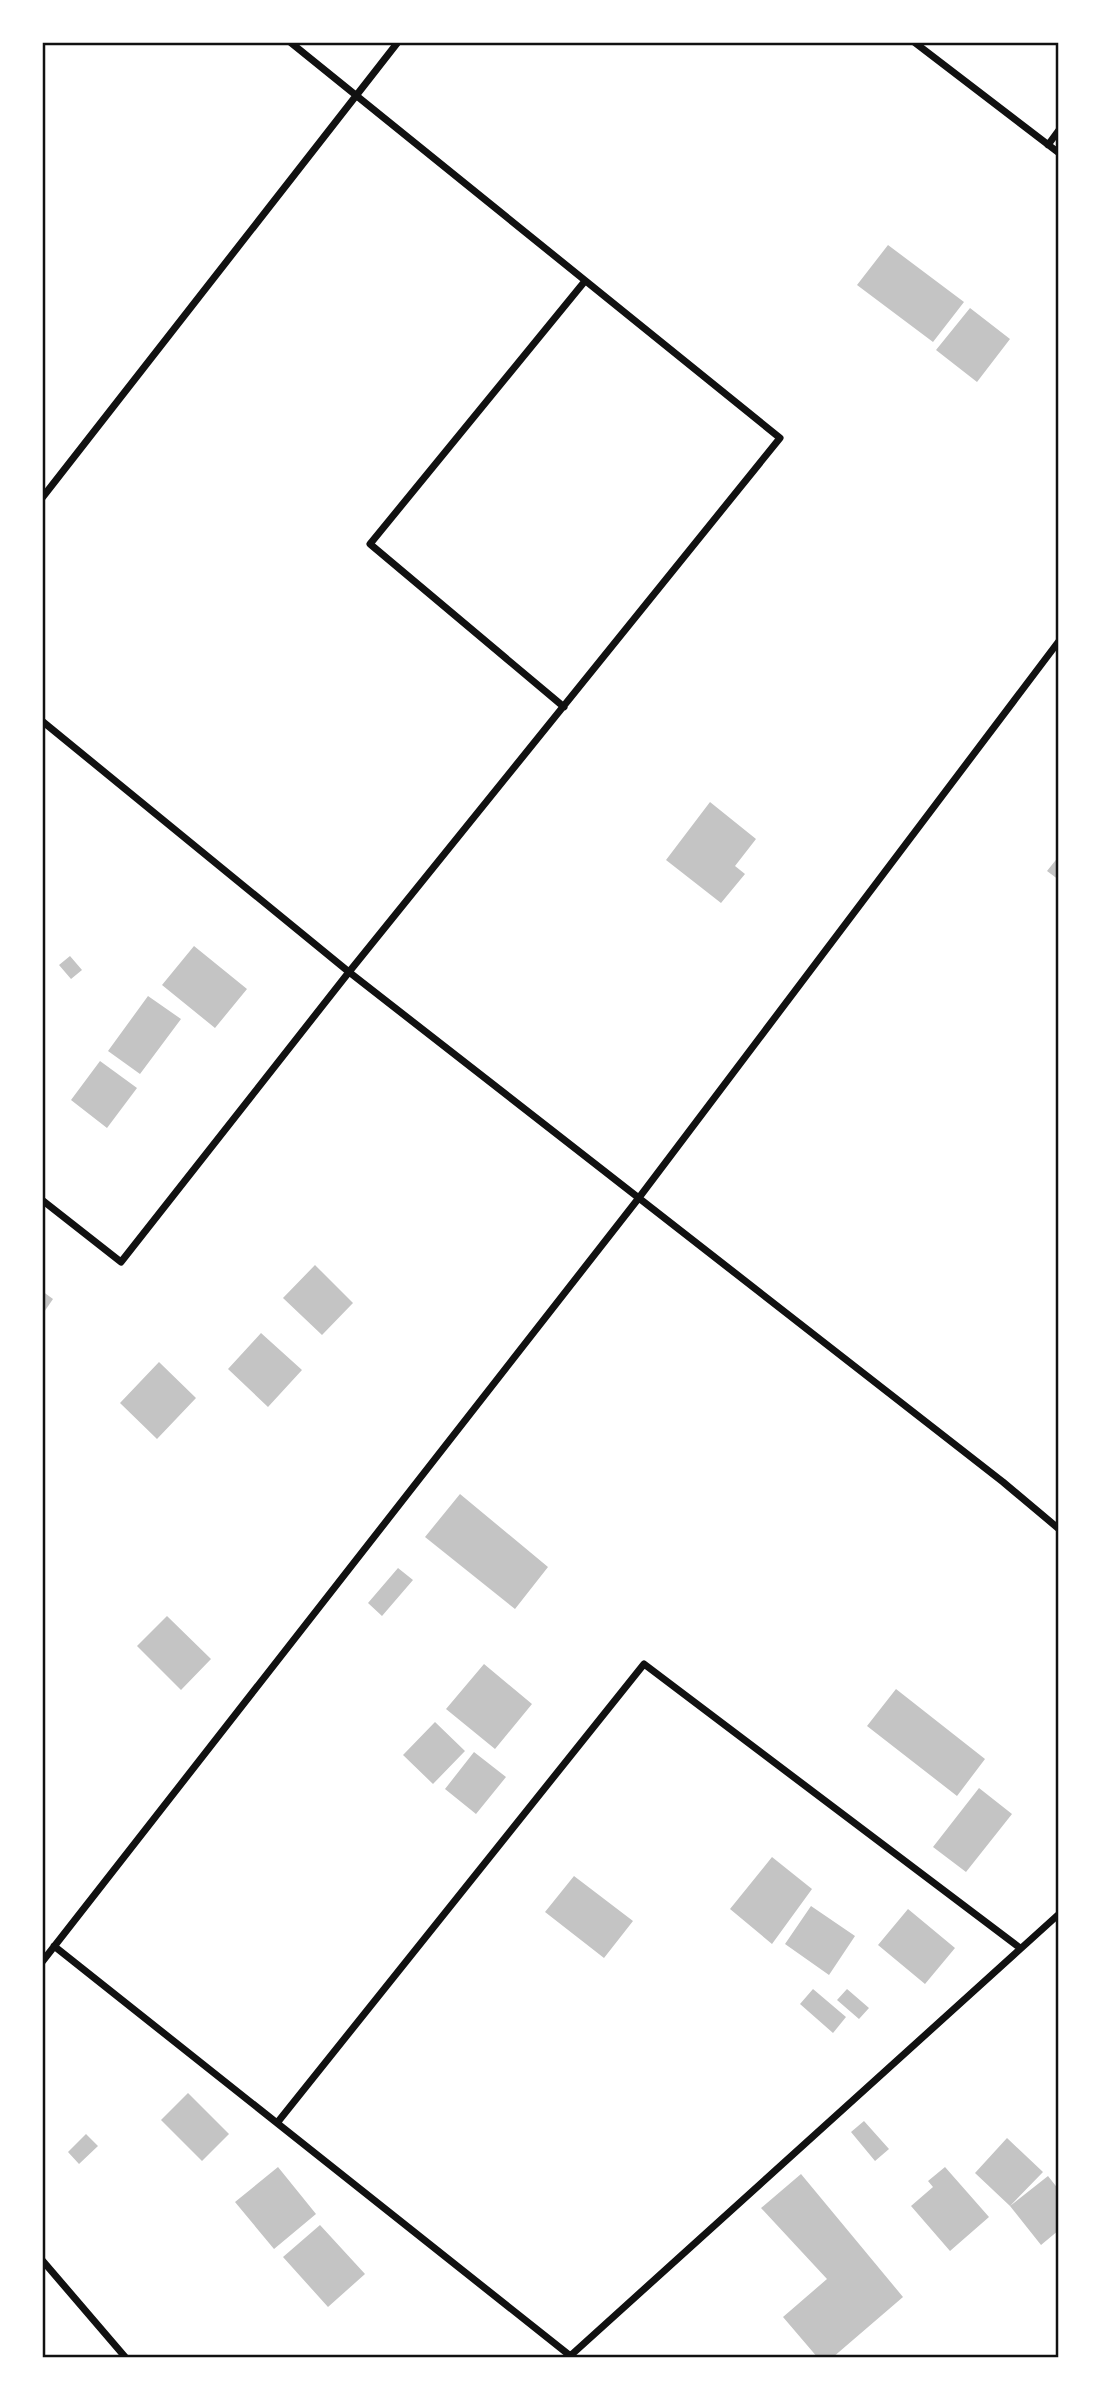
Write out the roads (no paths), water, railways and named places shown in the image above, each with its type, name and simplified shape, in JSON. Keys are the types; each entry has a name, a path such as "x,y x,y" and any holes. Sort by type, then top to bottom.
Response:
{"street":[{"path":"42,1200 121,1262 349,972 780,439 290,42"},
{"path":"42,498 398,42"},
{"path":"914,42 1059,153"},
{"path":"1048,145 1059,130"},
{"path":"564,706 370,544 585,281"},
{"path":"42,1962 638,1199 1059,640"},
{"path":"42,721 349,972 1003,1482 1059,1529"},
{"path":"277,2123 644,1664 1020,1948"},
{"path":"54,1946 570,2357 1059,1914"},
{"path":"42,2260 126,2358"}]}
